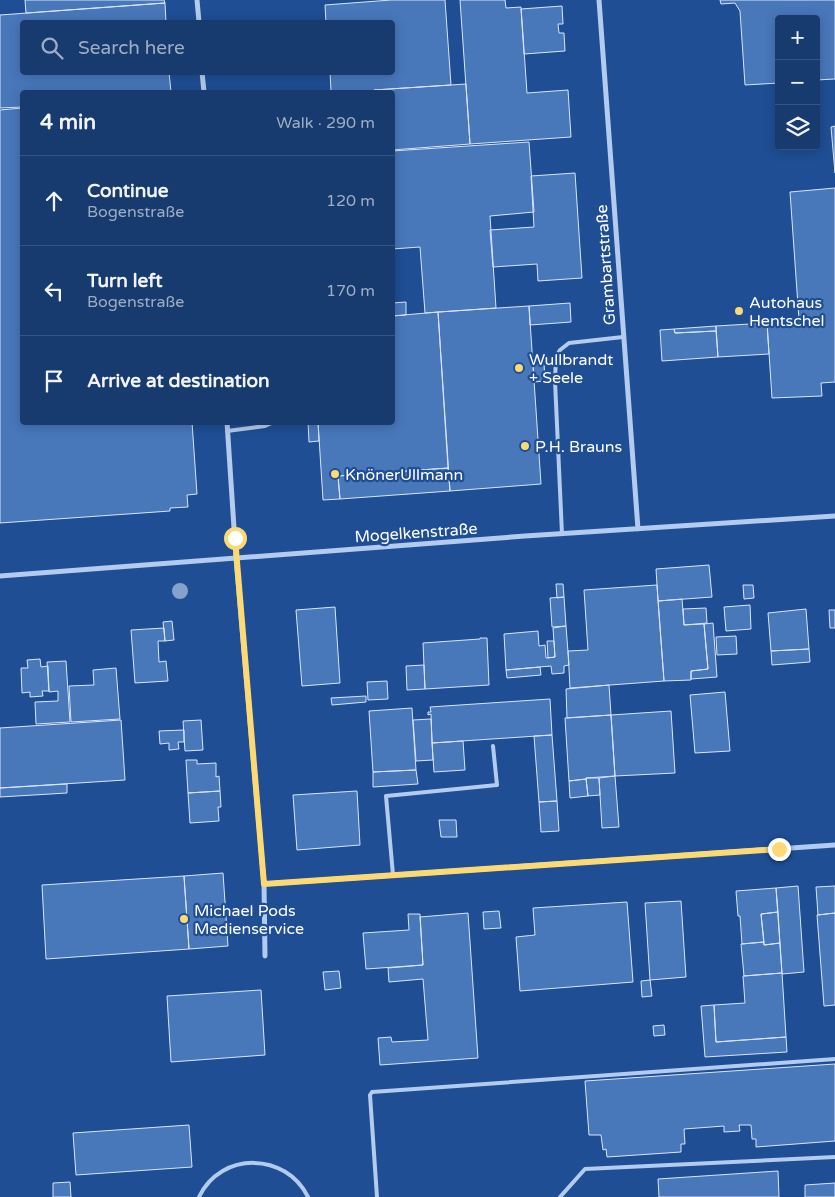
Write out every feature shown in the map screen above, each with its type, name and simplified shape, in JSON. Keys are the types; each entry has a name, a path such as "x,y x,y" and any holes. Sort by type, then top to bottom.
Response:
{"street":[{"path":"197,0 199,20"},
{"name":"Grambartstraße","path":"598,0 638,529"},
{"path":"202,75 204,90"},
{"path":"227,425 236,558 264,884 265,956"},
{"name":"Mogelkenstraße","path":"0,576 562,534 835,516"},
{"path":"264,884 835,845"}],"lane":[{"path":"562,534 555,381 556,357 560,350 569,343 623,337"},
{"path":"227,431 267,425"},
{"path":"394,875 386,796 497,785 493,746"},
{"path":"377,1197 370,1095 372,1092 835,1059"},
{"path":"560,1197 585,1169 835,1157"},
{"path":"199,1197 203,1189 216,1175 233,1166 252,1162 272,1165 289,1174 303,1187 308,1197"}],"path":[{"path":"226,915 264,914"}],"building":[{"path":"25,0 164,0 165,3 26,13"},
{"path":"391,0 445,0 451,85 374,90 331,90 330,75 395,75 395,20 326,20 325,5"},
{"path":"460,0 505,0 506,8 521,7 527,93 568,90 571,137 470,144"},
{"path":"720,0 835,0 835,79 820,80 820,15 775,15 775,83 745,85 740,11 735,3 721,4"},
{"path":"165,3 166,20 20,20 20,75 169,75 171,90 20,90 20,107 0,108 0,15"},
{"path":"562,6 563,24 558,24 559,33 564,33 565,51 524,54 521,9"},
{"path":"466,84 470,144 395,150 395,90 374,90"},
{"path":"20,108 20,425 192,425 197,494 187,495 188,507 170,508 170,511 0,523 0,110"},
{"path":"835,126 835,173 831,127"},
{"path":"529,142 534,212 490,216 496,308 425,313 420,247 395,249 395,151"},
{"path":"575,173 582,278 538,281 537,264 493,267 490,230 534,227 531,176"},
{"path":"835,188 835,382 821,383 822,396 772,398 767,323 799,320 790,192"},
{"path":"406,302 406,315 395,316 395,303"},
{"path":"570,303 571,322 530,325 529,306"},
{"path":"529,306 541,484 450,491 438,312"},
{"path":"438,312 448,468 338,476 340,499 323,500 318,425 395,425 395,316"},
{"path":"767,323 769,354 718,357 716,326"},
{"path":"716,326 716,331 675,333 674,329"},
{"path":"674,329 675,333 716,331 718,357 662,361 660,330"},
{"path":"544,363 545,381 534,382 533,364"},
{"path":"308,425 318,425 319,441 309,442"},
{"path":"448,468 450,491 340,499 338,476"},
{"path":"709,565 712,597 658,601 656,569"},
{"path":"556,584 563,584 564,597 557,598"},
{"path":"657,585 664,681 570,688 568,651 588,650 584,590"},
{"path":"743,585 753,585 754,598 744,599"},
{"path":"564,597 566,626 552,627 550,598"},
{"path":"682,599 684,625 704,624 708,669 691,671 691,680 664,681 658,601"},
{"path":"750,605 751,629 726,631 724,607"},
{"path":"335,607 340,683 302,686 296,610"},
{"path":"706,608 707,623 684,625 683,609"},
{"path":"806,609 809,649 771,651 768,613"},
{"path":"829,610 835,610 835,628 830,628"},
{"path":"172,621 174,640 165,641 163,622"},
{"path":"713,623 717,677 691,679 691,671 708,669 704,624"},
{"path":"566,626 569,665 564,666 564,673 552,674 551,666 506,670 504,634 538,631 539,646 545,645 546,658 555,657 553,628"},
{"path":"164,628 165,641 158,641 159,662 166,661 168,681 135,683 131,630"},
{"path":"736,636 737,654 717,655 716,637"},
{"path":"487,638 489,685 425,689 423,643"},
{"path":"547,641 554,641 555,657 548,658"},
{"path":"809,649 810,662 772,665 771,651"},
{"path":"40,659 41,667 48,666 49,691 42,691 43,696 30,697 30,692 22,693 21,668 28,668 27,660"},
{"path":"66,661 70,722 36,724 35,702 58,701 58,691 49,692 47,662"},
{"path":"424,665 425,689 407,690 406,666"},
{"path":"540,667 541,675 507,678 506,670"},
{"path":"116,668 120,719 71,722 69,686 94,685 93,670"},
{"path":"387,681 388,699 368,700 367,682"},
{"path":"609,685 611,715 567,718 566,689"},
{"path":"725,692 730,751 695,753 690,695"},
{"path":"366,696 366,702 332,705 331,698"},
{"path":"550,699 552,735 432,743 431,714 428,715 428,712 431,712 430,707"},
{"path":"412,708 416,770 373,772 369,711"},
{"path":"671,711 675,773 615,776 611,715"},
{"path":"611,715 615,776 569,781 565,718"},
{"path":"431,719 433,760 416,761 413,720"},
{"path":"121,720 125,780 0,788 0,728"},
{"path":"201,720 203,750 185,751 183,721"},
{"path":"184,730 184,742 178,742 179,749 169,750 169,743 160,744 159,731"},
{"path":"552,735 557,801 539,802 534,736"},
{"path":"463,741 465,770 434,772 432,743"},
{"path":"186,760 197,760 197,764 216,763 216,777 219,776 220,791 188,793"},
{"path":"416,770 418,784 373,787 373,772"},
{"path":"615,776 619,827 602,828 599,778"},
{"path":"586,778 599,778 600,795 588,796"},
{"path":"586,779 588,796 570,798 569,781"},
{"path":"67,784 67,793 0,797 0,788"},
{"path":"220,791 221,807 218,807 219,821 190,823 188,793"},
{"path":"357,791 360,845 297,850 293,795"},
{"path":"557,801 559,831 541,832 539,802"},
{"path":"439,820 456,820 457,837 441,837"},
{"path":"223,873 228,946 189,949 184,876"},
{"path":"184,876 189,949 46,959 42,885"},
{"path":"798,886 804,972 782,974 776,888"},
{"path":"835,886 835,913 818,915 816,887"},
{"path":"776,888 778,912 761,914 764,942 742,944 736,891"},
{"path":"681,901 686,977 650,980 645,903"},
{"path":"627,902 633,982 520,991 516,937 535,935 533,908"},
{"path":"499,911 501,928 484,929 483,912"},
{"path":"778,912 780,943 764,945 761,914"},
{"path":"468,913 478,1058 380,1065 378,1038 391,1037 392,1042 428,1040 423,979 389,982 388,968 423,965 420,917"},
{"path":"835,913 835,1005 824,1006 817,915"},
{"path":"408,914 420,914 423,965 366,969 363,933 409,930"},
{"path":"764,942 764,945 780,943 782,973 744,976 741,944"},
{"path":"339,971 341,988 325,990 323,972"},
{"path":"782,973 786,1037 716,1042 714,1005 745,1003 743,976"},
{"path":"650,980 652,996 642,997 641,981"},
{"path":"261,990 265,1055 171,1062 167,996"},
{"path":"714,1005 716,1042 786,1037 787,1052 705,1057 701,1006"},
{"path":"664,1025 665,1035 654,1036 653,1026"},
{"path":"835,1064 835,1141 756,1147 756,1139 752,1139 751,1125 739,1125 740,1131 724,1132 724,1126 684,1129 685,1144 681,1144 681,1152 607,1157 606,1149 603,1150 601,1135 589,1135 585,1081"},
{"path":"189,1125 192,1167 76,1175 73,1133"},
{"path":"778,1171 779,1197 659,1197 658,1179"},
{"path":"70,1182 71,1197 53,1197 53,1183"},
{"path":"835,1183 835,1197 805,1197 805,1185"}],"place":[{"name":"Autohaus Hentschel","path":"739,311"},
{"name":"Wullbrandt + Seele","path":"519,368"},
{"name":"P.H. Brauns","path":"525,446"},
{"name":"KnönerUllmann","path":"335,474"},
{"name":"Michael Pods Medienservice","path":"184,919"}],"route":[{"path":"235,538 264,884 779,849"}]}
